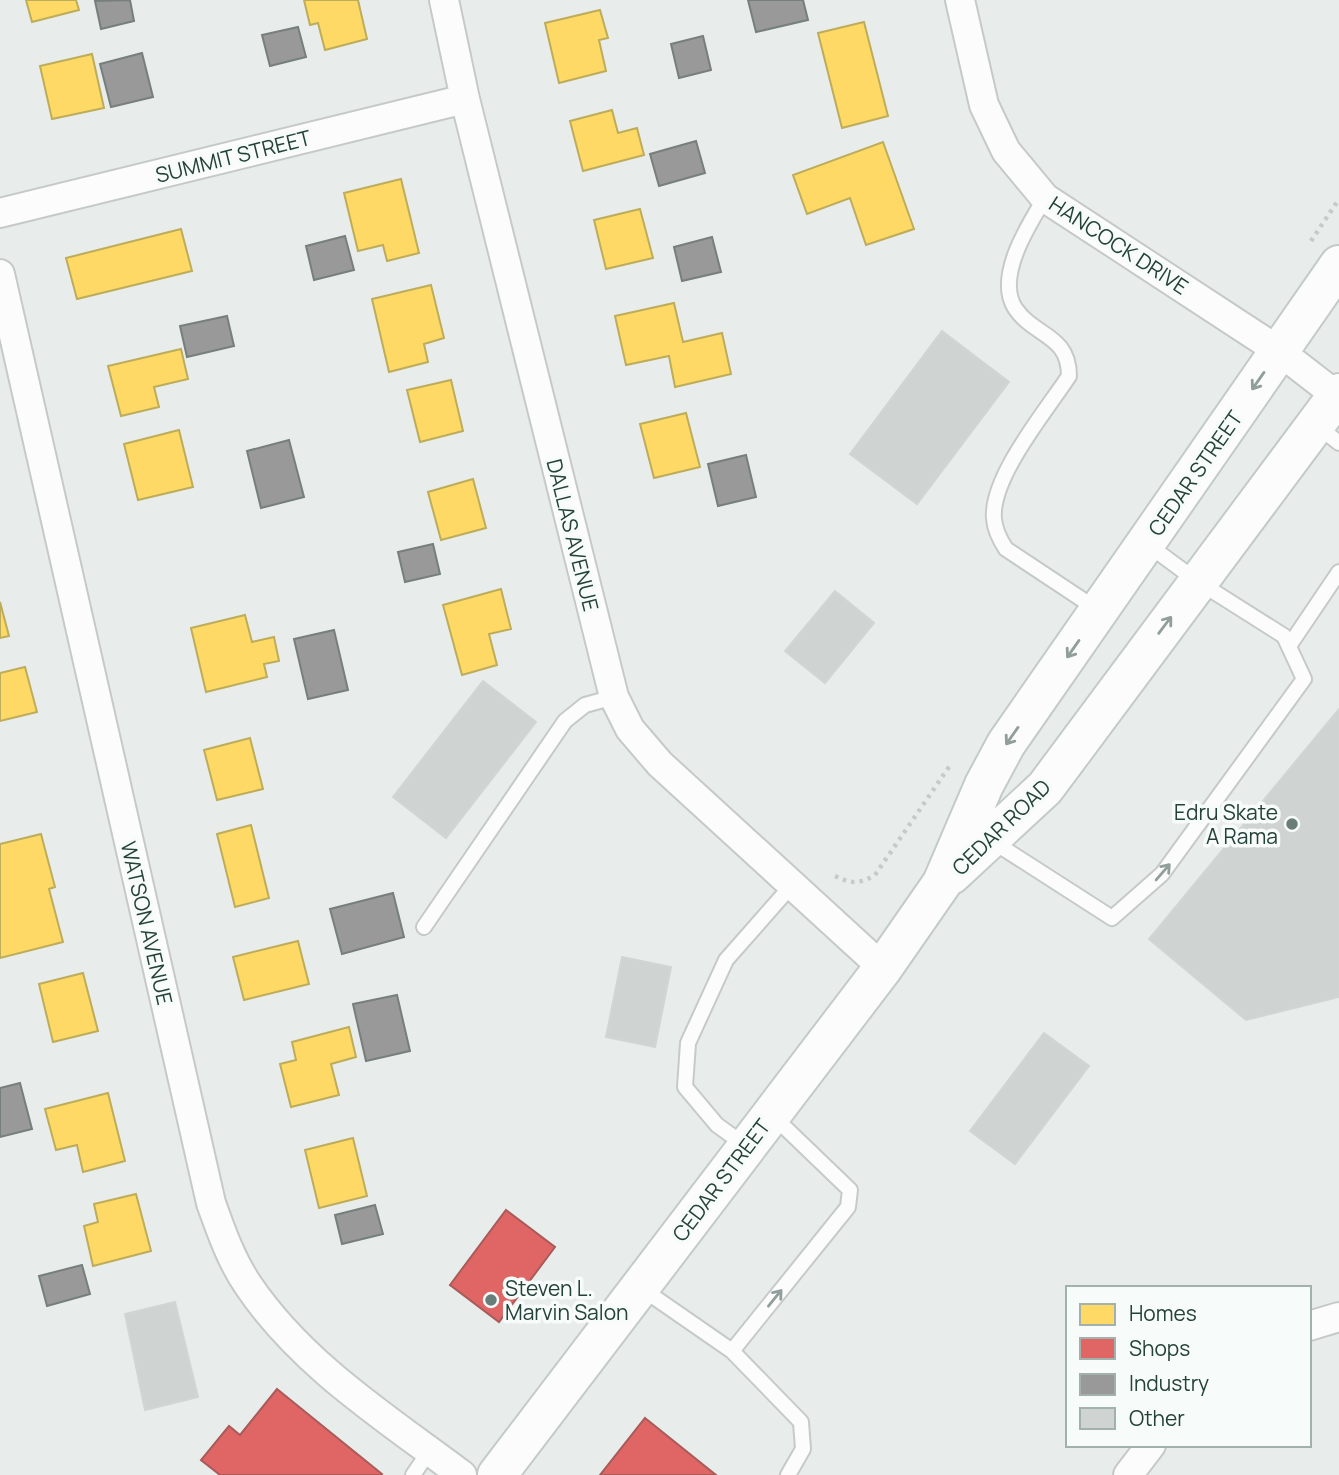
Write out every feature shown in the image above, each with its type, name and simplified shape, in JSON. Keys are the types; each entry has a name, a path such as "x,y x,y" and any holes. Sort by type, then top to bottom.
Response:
{"main road":[{"name":"CEDAR STREET","path":"1051,681 1339,265"},
{"path":"1198,581 1332,414"},
{"name":"CEDAR ROAD","path":"979,832 1045,788 1198,581"},
{"name":"CEDAR ROAD","path":"942,883 979,832 1006,744 1051,681"},
{"name":"CEDAR STREET","path":"497,1475 883,968 942,883"}],"street":[{"name":"DALLAS AVENUE","path":"444,0 465,99 614,697 630,730 660,764 883,968"},
{"name":"HANCOCK DRIVE","path":"960,0 984,105 1006,151 1045,198 1279,351 1332,414"},
{"name":"SUMMIT STREET","path":"0,213 465,99"},
{"name":"WATSON AVENUE","path":"0,274 208,1189 228,1249 247,1285 309,1358 462,1475"},
{"path":"1311,1325 1339,1317"},
{"path":"1128,1475 1150,1447"}],"lane":[{"path":"1045,198 1018,241 1010,285 1014,307 1064,349 1069,361 1069,376 1011,465 996,499 994,518 998,536 1006,549 1100,611"},
{"path":"979,832 1112,918 1162,874 1304,679 1284,636 1198,581 1146,543"},
{"path":"1289,646 1339,572"},
{"path":"424,926 565,721 586,705 614,697"},
{"path":"747,1147 717,1125 685,1087 688,1042 726,960 792,885"},
{"path":"732,1351 848,1207 850,1190 771,1114"},
{"path":"640,1287 732,1351 801,1422 803,1450 788,1475"},
{"path":"413,1475 430,1451"}],"building: Homes":[{"path":"26,0 76,0 79,10 32,22"},
{"path":"304,0 358,0 367,39 325,50 318,23 310,25"},
{"path":"600,10 608,38 599,40 606,71 559,83 545,23"},
{"path":"864,22 888,116 842,128 818,33"},
{"path":"92,54 104,108 52,119 40,66"},
{"path":"612,110 618,133 637,128 644,155 583,171 570,121"},
{"path":"883,142 914,229 866,245 850,198 807,214 793,175"},
{"path":"401,179 419,253 387,261 383,245 358,251 344,193"},
{"path":"640,209 653,258 606,269 594,220"},
{"path":"181,229 192,271 77,299 66,258"},
{"path":"431,285 444,338 424,344 428,362 389,372 372,299"},
{"path":"674,303 683,342 722,333 731,374 675,387 669,356 626,365 615,316"},
{"path":"181,349 188,379 154,387 159,407 121,416 108,366"},
{"path":"451,380 463,431 420,442 407,390"},
{"path":"686,413 700,467 654,478 640,424"},
{"path":"179,430 193,487 138,500 124,444"},
{"path":"473,479 486,528 441,540 428,492"},
{"path":"501,589 511,629 489,634 497,665 462,675 443,605"},
{"path":"0,602 9,636 0,638"},
{"path":"245,615 252,642 274,637 279,661 264,664 267,677 206,692 191,628"},
{"path":"25,667 37,712 0,721 0,673"},
{"path":"250,738 263,789 217,800 204,750"},
{"path":"251,825 269,898 235,907 217,834"},
{"path":"41,834 55,887 49,889 63,942 0,958 0,844"},
{"path":"298,941 309,984 244,1000 233,957"},
{"path":"83,973 98,1031 53,1042 39,984"},
{"path":"349,1027 356,1057 331,1064 339,1095 291,1107 280,1064 296,1060 292,1042"},
{"path":"108,1093 125,1161 83,1172 77,1145 56,1150 45,1109"},
{"path":"353,1138 367,1196 319,1208 305,1150"},
{"path":"136,1194 151,1251 93,1266 84,1226 98,1222 94,1204"}],"building: Shops":[{"path":"506,1210 555,1247 499,1322 450,1285"},
{"path":"277,1389 382,1474 220,1475 201,1460 229,1426 240,1435"},
{"path":"645,1418 716,1475 600,1475"}],"building: Industry":[{"path":"130,0 134,21 101,29 95,1"},
{"path":"748,0 803,0 808,20 756,32"},
{"path":"298,27 306,57 270,66 262,35"},
{"path":"703,36 711,70 679,78 671,44"},
{"path":"142,53 153,97 111,107 100,64"},
{"path":"696,141 705,173 659,186 650,154"},
{"path":"345,236 354,270 314,280 306,246"},
{"path":"712,237 721,272 682,281 674,247"},
{"path":"227,316 234,346 187,357 180,326"},
{"path":"289,440 304,497 261,508 247,451"},
{"path":"746,455 756,497 718,506 708,464"},
{"path":"433,544 440,574 405,582 398,552"},
{"path":"334,630 348,690 308,699 294,639"},
{"path":"393,893 404,937 342,954 330,909"},
{"path":"397,995 410,1051 366,1061 353,1004"},
{"path":"20,1083 32,1129 0,1137 0,1088"},
{"path":"375,1205 383,1234 342,1244 335,1215"},
{"path":"82,1265 90,1294 47,1306 39,1276"}],"building: Other":[{"path":"942,331 1009,382 917,504 850,454"},
{"path":"835,591 874,623 825,683 785,651"},
{"path":"483,681 536,722 446,838 393,797"},
{"name":"Edru Skate A Rama","path":"1339,709 1339,997 1246,1020 1149,939"},
{"path":"622,957 671,967 655,1047 606,1037"},
{"path":"1044,1033 1089,1066 1015,1164 970,1131"},
{"path":"175,1302 198,1397 145,1410 125,1314"}],"place":[{"name":"Edru Skate A Rama","path":"1292,824"},
{"name":"Steven L. Marvin Salon","path":"491,1300"}]}
